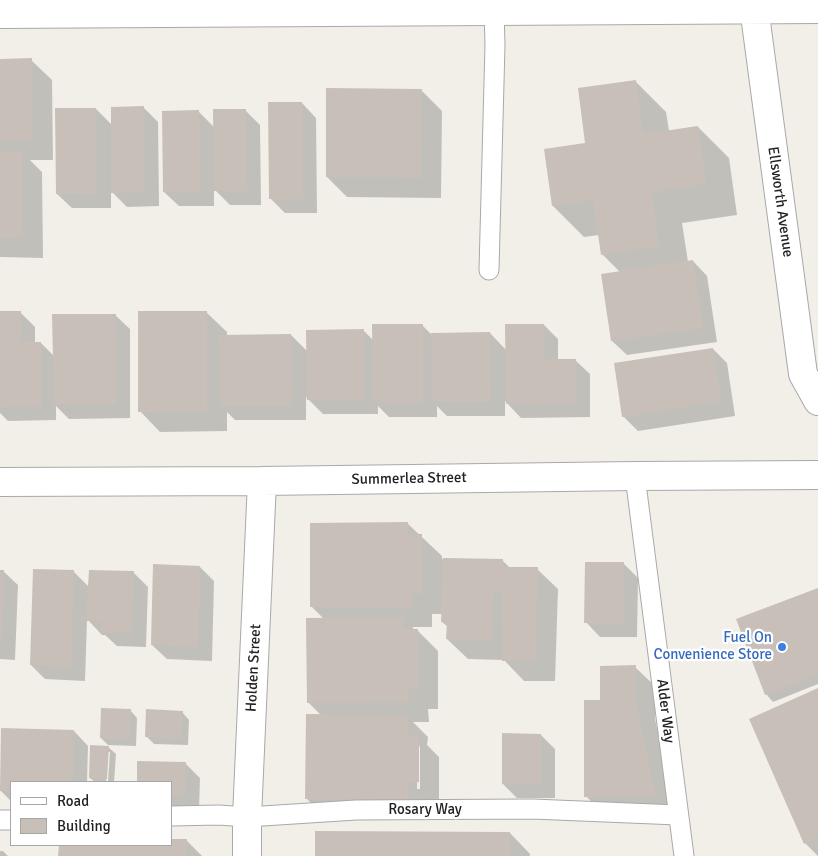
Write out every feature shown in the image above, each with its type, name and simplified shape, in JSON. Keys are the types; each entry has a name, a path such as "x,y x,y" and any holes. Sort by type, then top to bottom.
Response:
{"street":[{"path":"0,14 420,6 494,12 754,5 818,9"},
{"name":"Ellsworth Avenue","path":"754,5 804,374 818,401"},
{"name":"Summerlea Street","path":"0,482 818,475"},
{"name":"Holden Street","path":"247,856 247,817 262,481"}],"lane":[{"path":"488,270 495,45 494,12"},
{"name":"Alder Way","path":"635,476 684,856"},
{"name":"Rosary Way","path":"172,816 219,815 247,817 366,810 532,809 678,815"}],"building":[{"path":"32,58 33,140 0,141 0,59"},
{"path":"636,80 643,134 698,126 706,184 652,192 659,246 601,255 593,200 552,206 544,149 585,143 578,88"},
{"path":"326,88 422,89 421,178 326,177"},
{"path":"268,102 302,102 303,199 269,199"},
{"path":"144,106 145,193 111,193 111,107"},
{"path":"55,108 96,108 97,194 56,194"},
{"path":"213,109 246,109 247,191 214,191"},
{"path":"199,110 200,192 163,192 162,111"},
{"path":"0,151 22,151 23,238 0,238"},
{"path":"693,260 703,328 611,341 601,274"},
{"path":"0,311 21,311 21,342 41,342 42,406 0,407"},
{"path":"138,311 207,311 207,411 138,412"},
{"path":"52,314 116,314 116,404 54,405"},
{"path":"372,324 423,324 423,403 373,403"},
{"path":"505,324 544,324 544,359 576,359 576,403 506,404"},
{"path":"364,329 364,400 307,400 306,330"},
{"path":"490,332 491,402 432,402 431,333"},
{"path":"291,334 292,406 220,406 219,335"},
{"path":"713,348 721,401 622,417 614,363"},
{"path":"408,522 408,534 422,534 422,594 412,594 412,607 310,607 310,523"},
{"path":"443,558 503,559 503,567 538,567 535,661 502,661 502,592 493,592 492,640 446,639 447,623 441,622"},
{"path":"585,562 624,562 623,623 584,623"},
{"path":"153,564 200,566 198,647 151,645"},
{"path":"33,569 74,570 71,667 30,665"},
{"path":"0,570 4,570 2,638 0,638"},
{"path":"89,570 134,571 132,633 101,633 101,621 86,621"},
{"name":"Fuel On Convenience Store","path":"818,588 818,675 765,695 736,619"},
{"path":"404,617 404,629 418,629 418,689 408,689 409,702 307,703 306,618"},
{"path":"636,665 635,698 656,797 584,797 584,700 600,700 600,666"},
{"path":"818,688 818,838 804,844 749,719"},
{"path":"101,708 131,709 130,739 100,738"},
{"path":"146,709 183,711 181,739 145,737"},
{"path":"306,714 408,715 407,735 419,735 419,782 408,782 408,800 305,799"},
{"path":"1,728 74,730 73,781 10,781 10,791 0,791"},
{"path":"502,733 541,734 541,784 502,784"},
{"path":"90,745 109,746 107,779 89,778"},
{"path":"137,761 186,762 185,795 172,795 172,781 137,781"},
{"path":"315,831 510,832 510,856 315,856"},
{"path":"172,839 187,839 186,856 58,856 59,846 172,846"}],"place":[{"name":"Fuel On Convenience Store","path":"782,647"}]}
